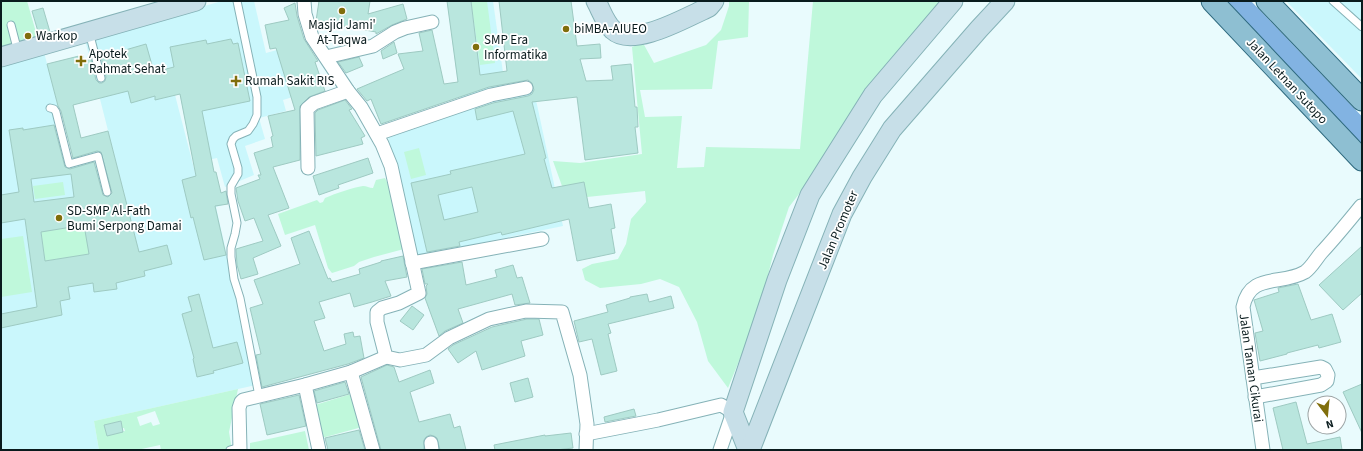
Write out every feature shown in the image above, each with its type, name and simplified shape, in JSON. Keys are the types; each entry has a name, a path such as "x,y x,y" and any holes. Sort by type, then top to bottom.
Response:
{"main road":[{"name":"Jalan Letnan Sutopo","path":"1212,1 1362,160"},
{"path":"1267,1 1362,100"}],"street":[{"path":"10,54 89,32 167,5 196,1"},
{"path":"304,1 305,14 312,37 348,91 361,107 377,134 392,166 419,293 399,303 382,308 377,312 377,322 386,357"},
{"path":"596,1 613,30 619,34 634,37 703,10 709,7 714,1"},
{"path":"720,450 777,280 810,195 873,95 953,1"},
{"name":"Jalan Promoter","path":"749,450 842,214 862,177 892,129 1005,1"},
{"path":"326,57 373,46 405,28 432,22"},
{"path":"377,134 491,95 526,88"},
{"path":"308,168 307,109 314,103 348,91"},
{"name":"Jalan Taman Cikurai","path":"1263,450 1243,307 1245,296 1250,289 1258,284 1292,277 1306,271 1362,206"},
{"path":"412,263 542,239"},
{"path":"237,449 239,408 241,402 244,400 351,372 386,357 400,360 426,354 449,338 489,319 526,312 562,312 580,375 587,424 586,450"},
{"path":"1253,378 1321,367 1325,369 1328,375 1327,381 1321,385 1256,397"},
{"path":"351,372 373,450"},
{"path":"305,384 319,450"},
{"path":"586,434 658,420 721,405 732,412 749,450"}],"lane":[{"path":"237,1 257,97 257,115 248,131 236,136 231,144 238,168 238,174 232,186 231,194 236,223 231,248 231,257 234,279 240,298 259,396"},
{"path":"1333,1 1362,27"},
{"path":"10,54 11,25"},
{"path":"89,32 101,78"},
{"path":"50,108 54,108 56,112 69,164 98,156 107,192"}],"shaded area":[{"path":"222,1 254,1 266,53 284,48 299,95 283,100 286,111 259,118 265,139 245,146 254,175 225,187 217,158 194,163 174,67 168,68 196,176 216,172 223,205 216,207 256,385 94,421 99,450 1,450 1,64 44,52 71,157 100,150 134,279 145,276 85,40"},
{"name":"SMP Era Informatika","path":"447,1 493,1 506,94 460,101"},
{"path":"1286,1 1362,1 1362,79"},
{"path":"533,86 563,226 417,256 387,133"}],"green space":[{"path":"1,1 27,1 38,39 1,49"},
{"path":"471,1 487,1 495,63 480,65"},
{"path":"729,1 749,1 748,37 718,41 712,89 640,90 645,117 682,116 677,168 704,167 706,147 800,149 813,1 947,1 789,207 773,255 759,312 728,388 708,361 697,322 679,287 660,279 641,284 600,288 585,280 582,269 592,264 618,259 626,244 631,219 646,202 645,191 587,197 562,186 553,161 580,163 642,154 632,47 643,43 654,63 706,45 721,30 729,6"},
{"path":"419,148 426,175 411,179 404,152"},
{"path":"385,178 390,188 404,249 359,262 354,266 332,273 328,268 315,225 285,235 278,214 317,200 320,203 323,202 325,198 355,188 363,186 373,188 376,180"},
{"path":"63,182 65,195 35,199 33,186"},
{"path":"85,225 89,254 45,261 41,231"},
{"path":"23,236 32,292 1,297 1,239"},
{"path":"238,389 229,432 232,450 161,450 160,445 137,450 99,450 94,421","holes":["155,411 160,424 153,426 151,422 140,426 137,417","121,421 122,425 118,429 124,428 125,431 107,436 104,425"]},
{"path":"351,394 362,427 322,438 315,405"},
{"path":"305,431 309,450 250,450 250,443"}],"building":[{"name":"Masjid Jami' At-Taqwa","path":"319,1 370,1 368,14 403,4 407,19 376,34 376,32 316,21"},
{"path":"447,1 471,1 480,75 507,71 499,1 571,1 577,46 600,44 601,58 580,59 586,81 613,80 611,66 631,64 635,107 637,107 638,127 635,127 638,153 585,160 577,97 532,102 546,158 544,159 552,188 584,182 589,208 611,204 615,228 611,229 615,253 577,261 569,219 502,235 501,232 459,242 460,246 427,252 411,183 451,174 450,171 525,154 513,111 477,120 475,109 493,103 528,96 532,94 534,90 532,83 528,80 489,87 381,124 371,99 367,101 357,89 404,69 398,54 423,51 419,33 432,30 444,84 458,82","holes":["472,187 478,212 444,220 438,195"]},
{"path":"295,3 297,16 304,39 318,61 315,62 325,91 309,97 300,106 300,160 273,167 289,208 268,215 281,246 253,258 258,274 241,279 237,265 236,249 263,241 254,218 245,221 238,201 236,188 260,179 258,175 261,175 254,153 273,147 271,137 273,136 268,116 295,110 276,48 270,49 265,25 289,20 284,8"},
{"path":"43,8 50,32 39,35 32,11"},
{"path":"231,39 233,44 238,43 250,101 202,111 214,172 216,172 221,193 226,191 228,204 215,206 226,255 204,260 193,217 191,218 182,180 196,176 180,94 155,100 155,96 131,103 128,91 73,105 81,138 108,131 139,252 167,245 172,264 144,271 145,276 116,283 117,289 94,292 93,283 68,287 70,299 60,301 62,315 1,328 1,314 37,307 25,219 1,223 1,195 19,192 9,130 23,128 23,130 54,125 65,167 70,169 94,162 103,195 108,197 112,193 101,152 97,151 73,158 47,64 83,55 84,61 91,59 96,80 99,83 102,83 105,81 106,77 101,57 146,44 154,72 174,67 170,47 206,40 207,44","holes":["71,174 74,197 34,202 31,179","84,225 89,254 45,261 41,232"]},
{"path":"394,42 397,53 383,59 381,51"},
{"path":"359,57 363,66 346,73 338,62"},
{"path":"345,100 352,109 349,110 365,136 361,138 363,144 316,156 315,113 318,110"},
{"path":"368,158 373,173 338,185 339,188 319,195 313,176"},
{"path":"309,231 328,279 330,278 332,282 360,274 359,269 381,261 403,256 407,277 385,281 391,296 372,302 354,307 350,293 319,302 325,318 314,321 324,351 346,344 344,334 353,332 354,337 360,336 364,358 348,364 262,387 256,355 261,354 250,308 263,304 254,280 300,264 291,238"},
{"path":"1362,246 1362,293 1343,310 1319,285"},
{"path":"462,262 466,285 497,277 495,270 513,265 517,278 522,277 530,303 515,305 512,294 458,309 463,323 445,331 439,336 425,298 427,294 426,286 428,284 425,284 422,269"},
{"path":"1298,284 1311,320 1332,314 1341,342 1319,348 1318,345 1260,361 1255,333 1263,331 1254,300 1279,292 1278,288"},
{"path":"199,294 213,348 237,342 243,363 197,377 194,358 182,314 192,311 188,297"},
{"path":"647,294 649,302 671,296 674,308 608,324 611,333 608,334 617,371 601,375 592,339 579,342 574,321 608,312 606,305 630,297"},
{"path":"412,306 424,315 413,330 400,321"},
{"path":"527,319 539,319 543,335 521,341 525,356 482,370 476,351 458,363 448,349 453,345 492,327"},
{"path":"387,365 394,367 399,382 430,370 434,383 410,392 419,422 450,414 454,428 460,426 466,450 440,450 437,438 430,435 424,440 424,450 381,450 361,377"},
{"path":"528,378 533,397 515,402 510,383"},
{"path":"345,382 349,394 317,403 314,391"},
{"path":"1362,384 1362,433 1347,401 1347,395 1344,395 1343,392"},
{"path":"299,395 306,426 267,435 260,404"},
{"path":"1296,402 1307,444 1340,437 1342,450 1283,450 1273,408"},
{"path":"634,409 636,416 605,422 604,417"},
{"path":"121,421 123,432 107,436 104,425"},
{"path":"359,430 365,450 328,450 325,438"},
{"path":"571,433 573,448 556,450 495,450 494,445 545,435"}],"waterway":[{"path":"1235,1 1362,133"}],"place":[{"name":"Masjid Jami' At-Taqwa","path":"342,11"},
{"name":"biMBA-AIUEO","path":"566,29"},
{"name":"Warkop","path":"28,36"},
{"name":"SMP Era Informatika","path":"476,47"},
{"name":"Apotek Rahmat Sehat","path":"81,61"},
{"name":"Rumah Sakit RIS","path":"236,81"},
{"name":"SD-SMP Al-Fath Bumi Serpong Damai","path":"59,218"}]}
